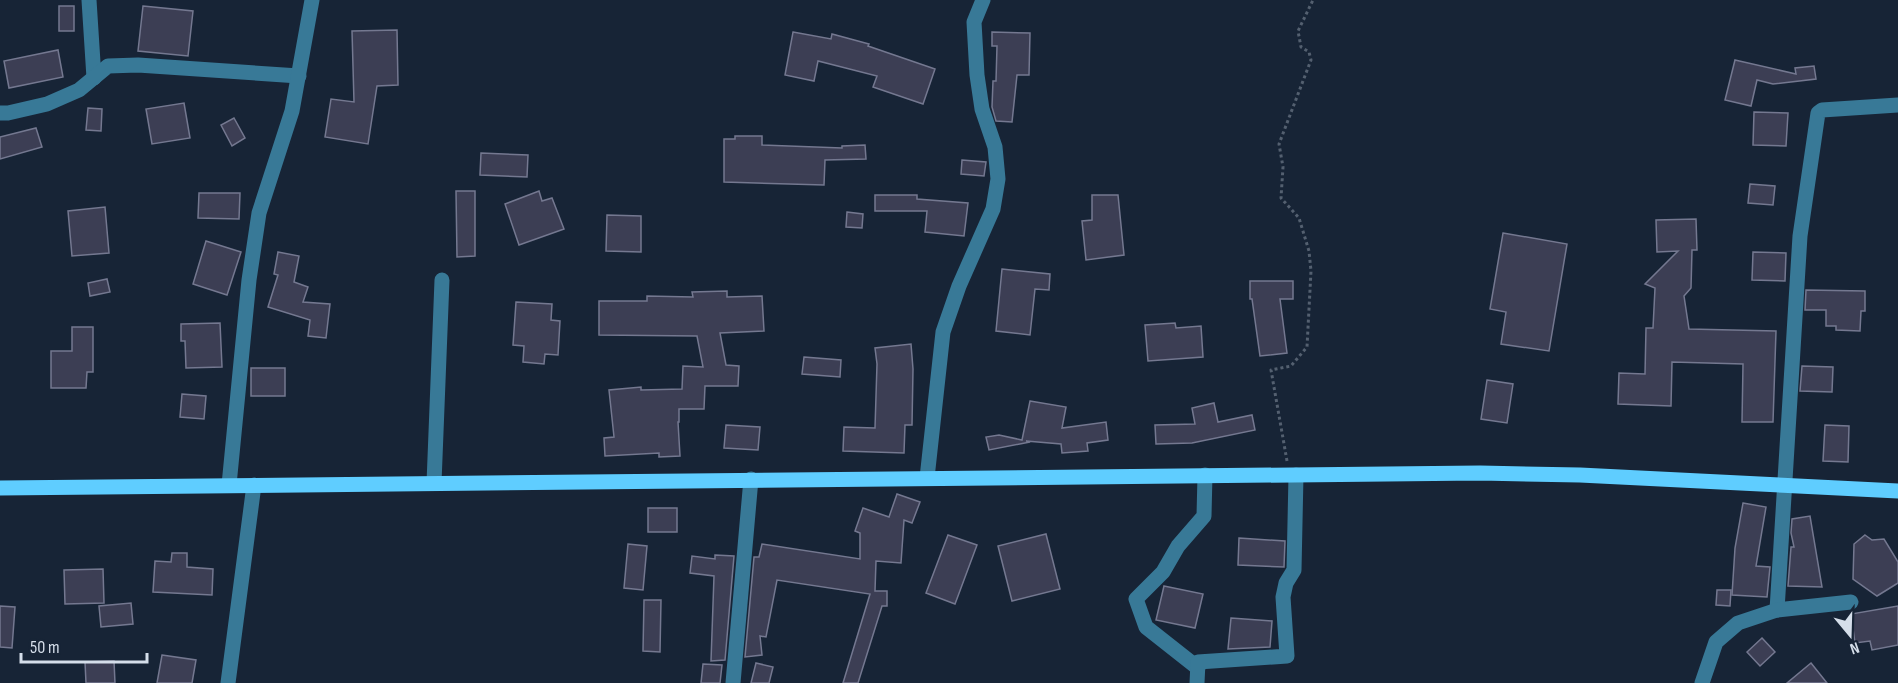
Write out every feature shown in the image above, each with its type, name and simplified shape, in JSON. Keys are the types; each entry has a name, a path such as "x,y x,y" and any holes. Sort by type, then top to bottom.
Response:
{"main road":[{"path":"0,488 1480,472 1898,491"}],"street":[{"path":"89,0 94,78"},
{"path":"229,485 249,280 260,213 292,111 312,0"},
{"path":"927,478 943,332 959,286 993,209 998,179 995,147 982,109 977,75 974,22 983,0"},
{"path":"0,113 47,104 79,90 108,66 138,65 299,76"},
{"path":"1777,610 1800,236 1818,113 1822,110 1898,105"},
{"path":"434,483 442,280"},
{"path":"1197,675 1198,662 1287,656 1283,597 1286,583 1294,570 1292,475"},
{"path":"1197,675 1146,627 1136,599 1163,572 1178,546 1204,516 1205,476"},
{"path":"733,683 751,479"},
{"path":"228,683 254,485"},
{"path":"1702,683 1716,642 1738,623 1777,610 1851,602"}],"path":[{"path":"1292,475 1271,370 1291,366 1306,347 1311,271 1309,251 1299,219 1281,198 1283,167 1279,144 1311,60 1309,52 1301,47 1298,31 1313,0"}],"building":[{"path":"59,6 74,6 74,31 59,31"},
{"path":"143,6 193,11 188,56 138,51"},
{"path":"397,30 398,85 377,86 368,144 325,137 331,99 354,102 352,31"},
{"path":"793,32 831,39 832,34 869,44 868,46 935,69 923,104 873,87 877,76 818,61 814,81 785,75"},
{"path":"992,32 1030,33 1029,75 1017,75 1012,122 996,121 992,107 993,81 996,81 997,46 992,46"},
{"path":"58,50 63,77 9,88 4,61"},
{"path":"1735,60 1796,74 1795,68 1814,66 1816,79 1773,84 1757,80 1751,106 1725,100"},
{"path":"184,103 190,138 152,144 146,109"},
{"path":"88,108 102,109 101,131 86,130"},
{"path":"1754,112 1788,113 1786,146 1753,145"},
{"path":"234,118 245,138 232,146 221,125"},
{"path":"36,128 42,147 0,159 0,137"},
{"path":"735,136 762,136 762,145 842,148 842,146 865,145 866,159 825,160 824,185 724,182 724,139 735,139"},
{"path":"481,153 528,155 527,177 480,175"},
{"path":"962,160 986,162 984,176 961,174"},
{"path":"1750,184 1775,186 1773,205 1748,203"},
{"path":"456,191 475,191 475,256 457,257"},
{"path":"539,191 542,201 552,198 564,229 519,245 505,204"},
{"path":"199,193 240,193 239,219 198,218"},
{"path":"875,195 917,195 917,199 968,203 964,236 925,232 927,211 875,211"},
{"path":"1092,195 1118,195 1124,255 1086,260 1082,221 1092,220"},
{"path":"105,207 109,253 72,256 68,211"},
{"path":"847,212 863,214 862,228 846,227"},
{"path":"607,215 641,216 641,252 606,251"},
{"path":"1696,219 1697,250 1692,250 1691,288 1684,296 1689,329 1776,331 1773,422 1742,422 1743,364 1672,362 1671,406 1618,404 1619,373 1645,374 1646,328 1653,328 1655,288 1645,284 1678,251 1657,252 1656,220"},
{"path":"1503,233 1567,244 1549,351 1501,344 1506,312 1490,309"},
{"path":"206,241 241,252 227,295 193,284"},
{"path":"278,252 299,256 294,282 308,287 303,302 330,304 326,338 308,336 310,320 268,307 278,275 274,274"},
{"path":"1753,252 1786,253 1785,281 1752,280"},
{"path":"1002,269 1050,274 1049,290 1035,289 1030,335 996,331"},
{"path":"107,279 110,292 90,296 88,283"},
{"path":"1250,281 1293,281 1293,299 1280,299 1287,353 1260,356 1252,299 1250,299"},
{"path":"1806,290 1865,291 1865,311 1861,311 1860,331 1836,330 1836,326 1826,326 1826,310 1805,310"},
{"path":"727,291 727,297 762,296 764,331 720,333 726,365 739,366 738,386 705,386 704,409 679,409 680,456 659,457 659,453 605,456 604,438 614,437 609,390 641,387 641,390 682,389 683,366 703,367 697,336 599,335 599,301 647,301 647,296 693,297 692,292"},
{"path":"516,302 552,304 551,320 560,321 558,355 545,354 544,364 523,362 524,346 513,345"},
{"path":"220,323 222,367 186,368 185,341 181,341 181,324"},
{"path":"1175,323 1176,328 1201,326 1203,357 1148,361 1145,325"},
{"path":"72,327 93,327 93,372 87,372 86,388 51,388 51,351 72,351"},
{"path":"911,344 912,425 905,425 904,453 843,451 844,427 875,428 877,364 875,348"},
{"path":"804,357 841,360 840,377 802,374"},
{"path":"1802,366 1833,367 1832,392 1800,391"},
{"path":"251,368 285,368 285,396 251,396"},
{"path":"1487,380 1513,384 1507,423 1481,419"},
{"path":"182,394 206,396 204,419 180,417"},
{"path":"1030,401 1066,407 1062,428 1106,422 1108,440 1087,443 1088,451 1062,453 1061,444 1026,441 1030,442 989,450 986,437 999,435 1022,440"},
{"path":"1214,403 1218,422 1252,415 1255,430 1192,443 1156,444 1155,425 1195,424 1192,408"},
{"path":"726,425 760,427 758,450 724,448"},
{"path":"1825,425 1849,426 1848,462 1823,461"},
{"path":"897,494 920,502 912,523 904,520 901,563 876,561 875,591 887,591 887,606 882,606 858,683 843,683 870,594 777,580 766,637 760,636 762,655 745,657 754,557 759,557 762,544 860,559 860,533 855,531 863,508 889,517"},
{"path":"1743,503 1766,507 1756,566 1770,567 1767,597 1732,595 1735,548"},
{"path":"648,508 677,508 677,532 648,532"},
{"path":"1810,516 1822,587 1788,586 1791,547 1794,547 1791,533 1792,519"},
{"path":"1046,534 1060,589 1012,601 998,546"},
{"path":"948,535 977,545 955,604 926,593"},
{"path":"1865,535 1872,540 1884,539 1898,562 1898,583 1877,596 1853,579 1854,544"},
{"path":"1239,538 1285,541 1284,567 1238,565"},
{"path":"628,544 647,546 643,590 624,588"},
{"path":"172,553 187,553 187,567 213,569 212,595 153,592 155,561 171,562"},
{"path":"715,555 734,556 725,660 711,661 714,576 690,573 692,556 715,559"},
{"path":"103,569 104,603 65,604 64,570"},
{"path":"1164,586 1203,594 1195,628 1156,620"},
{"path":"1717,590 1731,590 1730,606 1716,605"},
{"path":"644,600 661,600 660,652 643,651"},
{"path":"131,603 133,624 101,627 99,606"},
{"path":"0,606 15,607 12,648 0,647"},
{"path":"1898,606 1898,645 1872,650 1870,641 1855,643 1851,614"},
{"path":"1231,618 1272,621 1270,647 1228,649"},
{"path":"1762,638 1775,652 1760,666 1747,652"},
{"path":"162,655 196,660 192,683 157,683"},
{"path":"114,661 115,683 86,683 85,662"},
{"path":"756,663 773,667 769,683 751,683"},
{"path":"1811,663 1827,683 1787,683"},
{"path":"703,664 722,665 720,683 701,683"}]}
